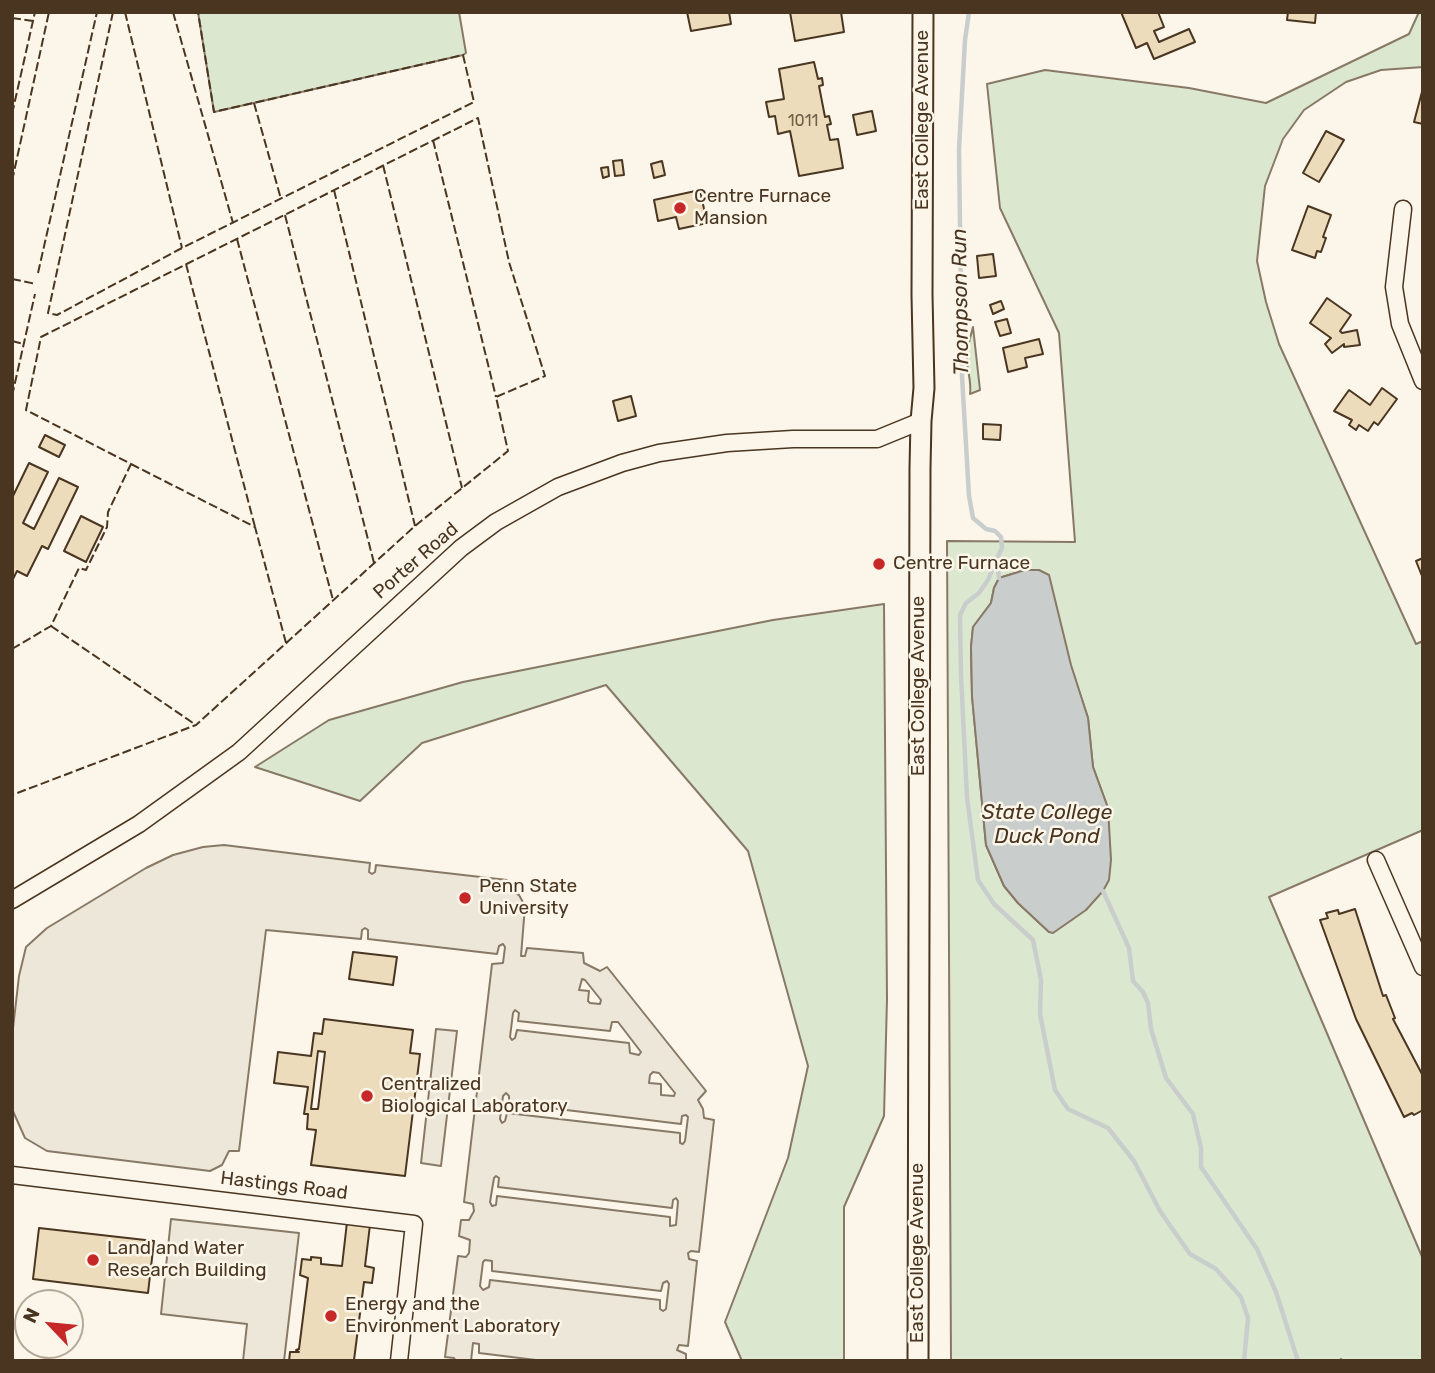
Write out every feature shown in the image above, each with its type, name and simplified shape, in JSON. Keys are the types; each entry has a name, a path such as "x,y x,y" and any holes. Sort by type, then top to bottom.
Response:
{"main road":[{"name":"East College Avenue","path":"918,1361 921,421 925,388 922,295 923,12"}],"street":[{"path":"1403,209 1394,286 1400,324 1423,381"},
{"name":"Porter Road","path":"12,900 139,824 228,760 312,687 461,548 496,522 558,487 622,463 704,445 793,439 877,439 921,421"},
{"path":"1376,860 1423,967"},
{"name":"Hastings Road","path":"12,1175 414,1224 399,1361"}],"green space":[{"path":"198,12 459,12 466,53 214,112"},
{"path":"1419,12 1423,12 1423,67 1381,70 1346,82 1304,110 1283,139 1265,186 1257,261 1279,344 1416,644 1423,641 1423,830 1269,897 1423,1259 1423,1361 951,1361 947,541 1075,542 1059,333 1000,208 987,84 1045,70 1189,88 1266,103 1409,34","holes":["1025,570 1039,570 1088,718 1093,767 1108,808 1049,932 1004,886 986,845 972,696 973,627 991,603 999,578"]},
{"path":"973,327 980,390 970,394 967,355"},
{"path":"884,604 887,999 884,1116 844,1207 844,1361 742,1361 725,1322 788,1158 808,1066 748,851 606,685 422,743 360,801 255,767 329,720 463,682 773,620"}],"shaded area":[{"path":"224,845 370,863 369,872 372,874 376,865 507,880 507,889 519,895 525,906 521,956 525,956 527,948 583,953 584,963 600,971 607,967 706,1091 698,1100 704,1118 714,1120 699,1252 688,1253 689,1259 697,1261 688,1346 679,1345 677,1350 686,1354 686,1361 544,1361 479,1353 479,1344 473,1343 471,1361 456,1361 454,1358 445,1357 458,1256 466,1257 469,1253 470,1240 459,1236 461,1220 469,1220 474,1211 473,1204 464,1202 492,964 503,963 503,944 499,946 497,954 368,939 368,930 365,928 362,930 361,939 266,930 239,1151 229,1151 222,1165 210,1171 47,1151 25,1138 12,1109 12,1037 19,976 26,947 47,928 146,868 173,855","holes":["582,979 585,980 601,1000 600,1004 590,1003 589,991 579,990","515,1010 519,1013 518,1021 610,1031 612,1022 618,1022 641,1052 639,1055 630,1053 629,1043 517,1030 515,1038 512,1040 510,1037","653,1072 659,1073 675,1093 674,1096 661,1095 661,1084 649,1083 650,1075","506,1093 509,1096 509,1103 681,1124 682,1116 686,1115 685,1141 680,1143 680,1133 507,1113 502,1123 500,1119 503,1096","496,1176 499,1178 498,1187 672,1208 673,1200 676,1198 678,1201 676,1225 670,1226 670,1217 497,1196 496,1205 492,1206 490,1202","485,1260 492,1261 492,1271 661,1291 663,1283 667,1281 669,1284 666,1309 663,1311 660,1309 660,1300 490,1280 489,1287 483,1290 480,1286"]},
{"path":"436,1029 457,1031 441,1166 421,1163"},
{"path":"171,1219 299,1233 284,1361 243,1361 247,1324 161,1314"}],"water":[{"name":"State College Duck Pond","path":"1025,570 1039,570 1049,575 1071,665 1088,718 1093,767 1108,808 1111,860 1109,880 1086,910 1053,933 1018,903 1004,886 986,845 972,696 973,627 991,603 999,578"}],"building":[{"path":"687,12 729,12 731,24 691,31"},
{"path":"790,12 841,12 844,32 795,41"},
{"path":"1121,12 1158,12 1164,27 1154,31 1159,42 1189,29 1195,42 1154,59 1147,43 1136,48"},
{"path":"1288,12 1316,12 1315,23 1287,20"},
{"path":"814,62 818,79 822,78 823,85 819,86 825,117 829,116 831,124 827,125 830,140 838,139 843,168 799,176 790,131 778,134 775,116 769,117 766,102 784,99 779,69"},
{"path":"1423,88 1423,124 1414,122"},
{"path":"872,111 876,131 857,135 853,115"},
{"path":"1326,131 1344,140 1319,182 1303,173"},
{"path":"622,160 624,175 615,176 613,161"},
{"path":"662,161 665,175 654,178 651,164"},
{"path":"608,167 609,176 603,178 601,168"},
{"name":"Centre Furnace Mansion","path":"700,190 707,223 679,229 676,217 658,221 654,200"},
{"path":"1308,206 1331,215 1321,252 1317,251 1315,258 1292,250"},
{"path":"993,254 996,276 979,278 977,256"},
{"path":"1327,298 1351,315 1340,331 1342,333 1357,330 1360,345 1344,347 1344,344 1332,353 1325,344 1331,338 1310,323"},
{"path":"1001,301 1004,309 993,314 990,305"},
{"path":"1007,319 1011,333 1000,336 995,322"},
{"path":"1039,339 1043,354 1025,358 1027,367 1008,372 1003,348"},
{"path":"1382,388 1397,399 1378,425 1374,422 1368,431 1359,425 1356,430 1349,425 1352,420 1334,411 1349,390 1370,405"},
{"path":"631,396 636,416 618,421 613,401"},
{"path":"983,424 1001,425 1000,440 983,439"},
{"path":"45,435 65,445 59,457 39,447"},
{"path":"29,463 48,472 23,523 34,529 59,478 78,487 48,549 42,546 27,576 17,571 13,579 12,498"},
{"path":"81,516 103,527 86,562 64,551"},
{"path":"1423,558 1423,576 1422,576 1416,561"},
{"path":"1355,909 1383,996 1386,995 1395,1018 1393,1019 1423,1076 1423,1110 1414,1115 1412,1113 1404,1117 1356,1019 1320,920 1328,918 1326,913 1338,910 1339,914"},
{"path":"353,952 397,957 393,985 349,979"},
{"name":"Centralized Biological Laboratory","path":"324,1019 413,1030 410,1053 420,1054 405,1176 311,1165 316,1130 307,1129 308,1114 304,1114 308,1087 274,1083 278,1052 311,1056 314,1033 322,1034","holes":["318,1051 325,1052 318,1109 311,1109"]},
{"name":"Energy and the Environment Laboratory","path":"347,1222 370,1225 365,1266 374,1268 372,1283 364,1282 354,1360 360,1361 289,1361 290,1352 299,1352 296,1350 299,1349 308,1278 300,1275 302,1259 321,1258 321,1264 342,1266"},
{"name":"Land and Water Research Building","path":"39,1228 154,1241 148,1293 33,1279"}],"waterway":[{"name":"Thompson Run","path":"969,12 959,149 962,376 969,496 973,518 1001,537 1002,548 997,558 999,578"},
{"path":"997,558 988,580 979,593 966,603 960,615 967,797 978,880 994,904 1033,940 1041,980 1040,1014 1055,1090 1068,1109 1108,1128 1134,1161 1160,1211 1190,1254 1216,1269 1241,1297 1248,1318 1244,1361"},
{"path":"1103,891 1129,948 1133,981 1148,1003 1151,1029 1166,1078 1193,1114 1201,1148 1201,1167 1257,1249 1276,1292 1298,1361"}],"fence":[{"path":"12,114 35,12"},
{"path":"12,181 49,12"},
{"path":"38,273 97,12"},
{"path":"113,12 48,313 57,315 182,248 474,102 463,55 214,112 198,12"},
{"path":"125,12 182,248"},
{"path":"173,12 233,223"},
{"path":"12,18 33,21"},
{"path":"254,103 281,199"},
{"path":"12,649 51,626 79,568 86,570 107,527 108,512 131,464 26,410 41,337 478,118 509,262 545,376 496,397 508,451 415,526 196,725 12,795"},
{"path":"433,140 496,397"},
{"path":"383,165 462,488"},
{"path":"334,190 415,526"},
{"path":"285,215 374,563"},
{"path":"237,239 333,600"},
{"path":"186,264 255,527"},
{"path":"12,279 36,284"},
{"path":"12,396 35,294"},
{"path":"12,341 24,344"},
{"path":"131,464 255,527 286,643"},
{"path":"51,626 196,725"}],"place":[{"name":"Centre Furnace Mansion","path":"680,208"},
{"name":"Centre Furnace","path":"879,564"},
{"name":"Penn State University","path":"465,898"},
{"name":"Centralized Biological Laboratory","path":"367,1096"},
{"name":"Land and Water Research Building","path":"93,1260"},
{"name":"Energy and the Environment Laboratory","path":"331,1316"}]}
